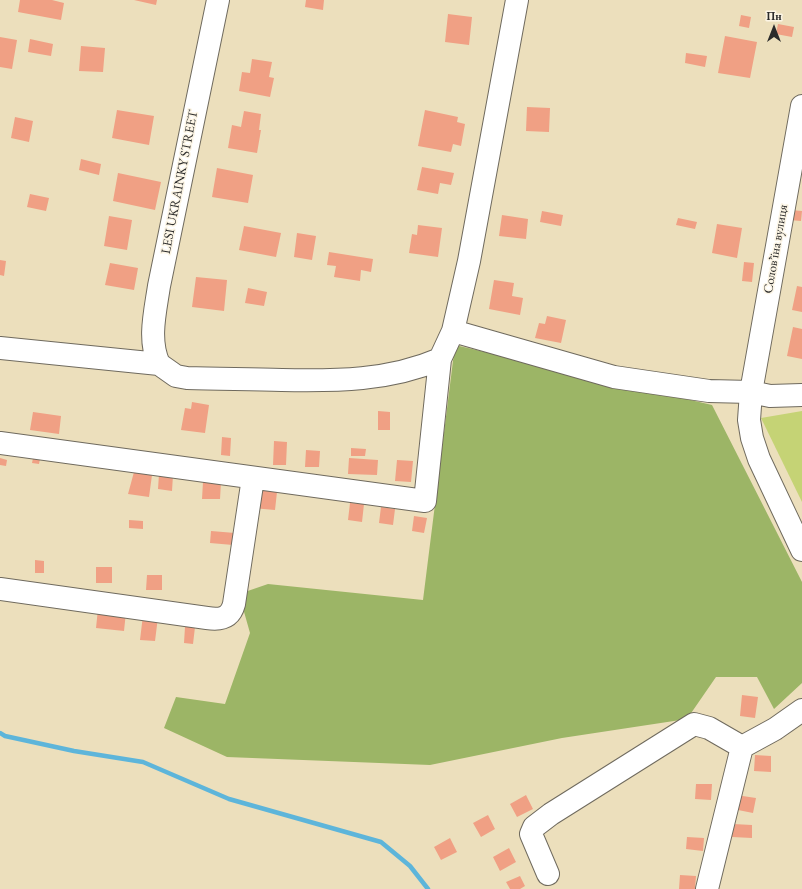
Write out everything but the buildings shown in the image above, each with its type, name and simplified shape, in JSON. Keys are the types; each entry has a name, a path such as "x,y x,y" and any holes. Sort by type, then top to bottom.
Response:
{"street":[{"name":"LESI UKRAINKY STREET","path":"160,364 154,352 153,329 159,286 218,0"},
{"path":"0,443 425,501 440,359 453,331 469,261 517,0"},
{"name":"Соловʼїна вулиця","path":"802,106 751,392 749,420 752,438 759,459 802,550"},
{"path":"453,331 614,377 709,391 751,392 770,396 802,395"},
{"path":"0,348 160,364 176,376 187,378 338,381 380,377 423,366 440,359"},
{"path":"0,589 223,619 229,616 234,604 253,478"},
{"path":"707,889 742,747 775,729 802,710"},
{"path":"548,874 532,834 534,827 551,814 694,724 709,728 742,747"}],"green space":[{"path":"455,345 712,405 802,582 802,683 774,709 757,677 716,677 687,719 562,738 430,765 227,757 164,728 176,697 225,704 250,633 239,594 268,584 423,600"},
{"path":"802,411 802,502 761,418"}],"waterway":[{"path":"0,733 5,736 74,751 143,762 229,799 381,842 410,866 428,889"}]}
